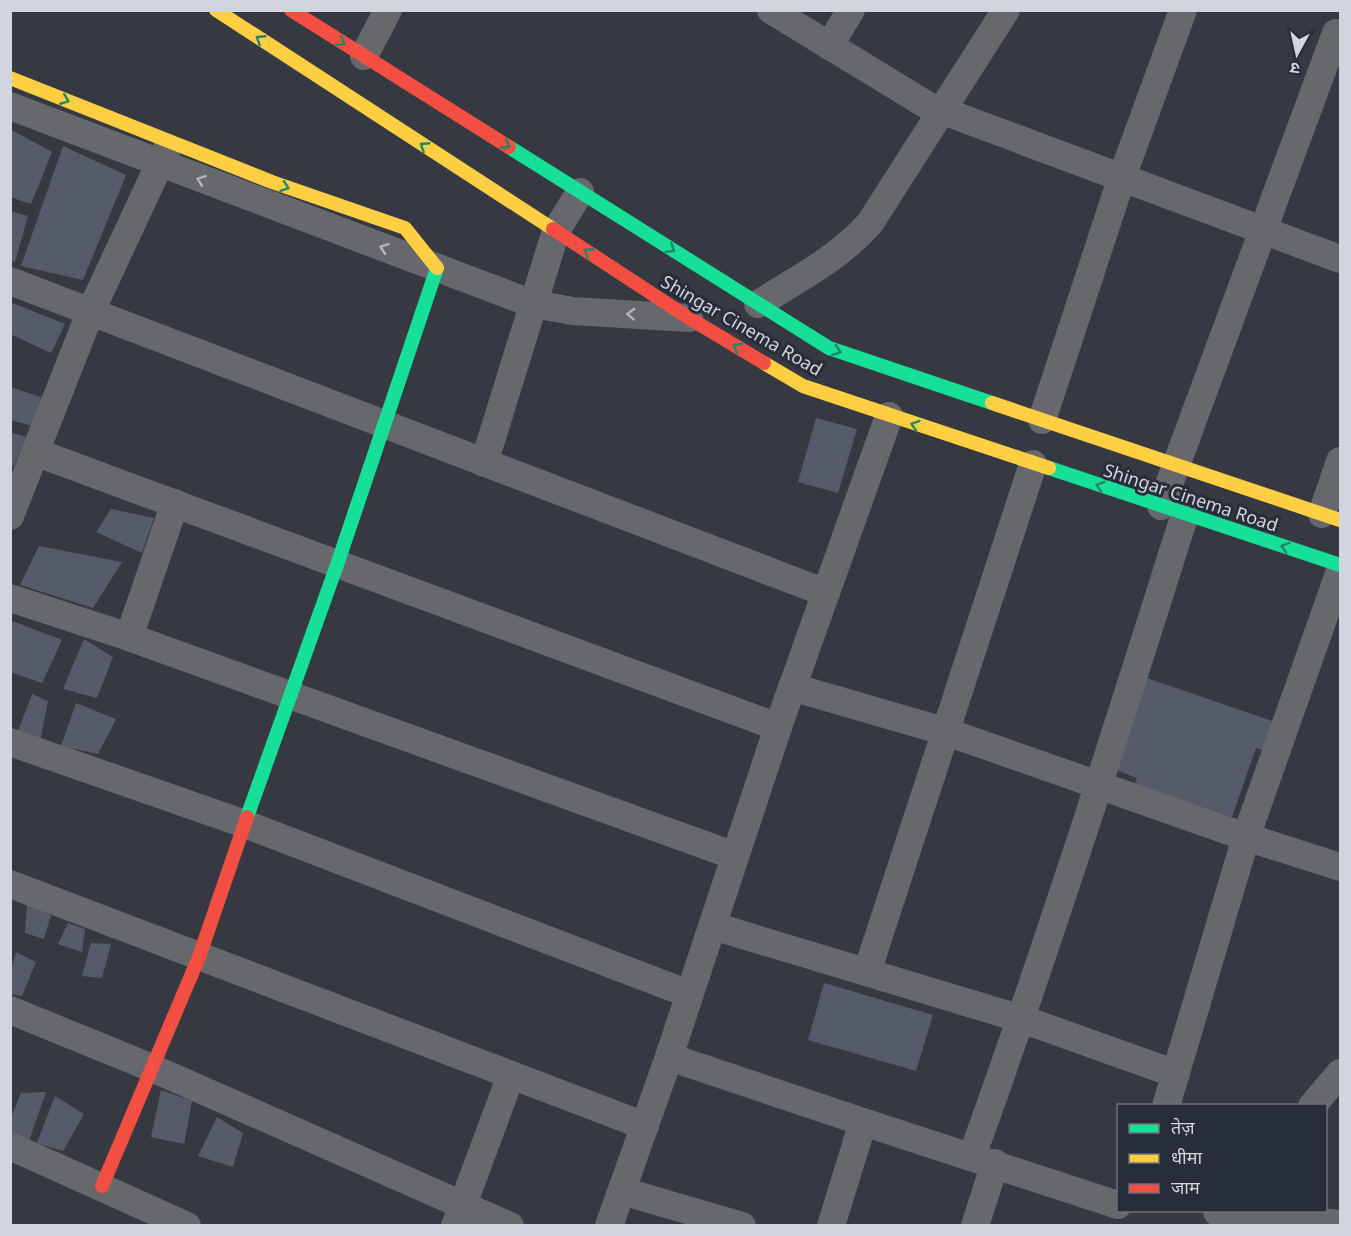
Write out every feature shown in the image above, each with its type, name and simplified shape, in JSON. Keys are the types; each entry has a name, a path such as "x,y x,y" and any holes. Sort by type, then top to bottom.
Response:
{"street":[{"name":"Shingar Cinema Road","path":"216,10 689,318 802,386 889,417 1341,565"},
{"name":"Shingar Cinema Road","path":"291,10 829,348 1331,517"},
{"path":"364,56 388,10"},
{"path":"771,10 927,105 1341,258"},
{"path":"829,46 851,10"},
{"path":"758,304 834,257 855,241 870,224 1006,10"},
{"path":"1042,420 1122,177 1183,10"},
{"path":"975,1226 984,1160 1022,1019 1100,786 1173,510 1175,465 1336,33"},
{"path":"10,78 165,153 437,268 533,304 573,311 689,318"},
{"path":"10,106 165,153"},
{"path":"10,516 90,313 165,153"},
{"path":"484,463 556,231 580,192"},
{"path":"102,1186 199,957 289,695 338,562 382,425 437,268"},
{"path":"10,281 826,593"},
{"path":"609,1226 669,1057 778,726 889,417"},
{"path":"35,452 778,726"},
{"path":"1331,517 1341,461"},
{"path":"867,972 1034,464"},
{"path":"129,637 175,503"},
{"path":"1167,1104 1246,837 1341,571"},
{"path":"10,598 129,637 735,856"},
{"path":"792,687 947,732 1246,837 1341,867"},
{"path":"10,742 245,824 689,994"},
{"path":"10,884 645,1126"},
{"path":"713,926 1022,1019 1176,1074"},
{"path":"10,1010 152,1068 459,1216 510,1226"},
{"path":"669,1057 1117,1204"},
{"path":"459,1216 511,1075"},
{"path":"831,1226 863,1122"},
{"path":"10,1146 187,1226"},
{"path":"622,1191 742,1226"},
{"path":"1213,1216 1341,1224"}],"building":[{"path":"10,129 52,152 31,204 10,197"},
{"path":"63,146 126,175 83,280 21,266"},
{"path":"10,211 28,216 15,262 10,261"},
{"path":"10,302 65,324 51,353 10,334"},
{"path":"10,387 41,397 33,426 10,420"},
{"path":"816,418 857,429 838,493 798,482"},
{"path":"10,432 26,437 14,466 10,465"},
{"path":"111,509 154,518 142,553 96,532"},
{"path":"39,546 122,562 93,608 20,585"},
{"path":"12,621 62,640 42,683 10,672"},
{"path":"84,639 113,657 97,698 63,689"},
{"path":"1147,678 1278,723 1268,752 1256,748 1232,817 1135,784 1137,778 1116,770"},
{"path":"32,694 48,701 40,742 17,734"},
{"path":"76,703 116,719 98,754 61,746"},
{"path":"27,903 51,915 44,939 25,933"},
{"path":"68,923 85,929 82,952 58,944"},
{"path":"91,943 111,944 102,978 82,976"},
{"path":"16,952 36,962 22,996 10,994 10,973"},
{"path":"824,983 933,1015 916,1071 808,1040"},
{"path":"161,1090 192,1101 184,1144 151,1137"},
{"path":"46,1092 29,1141 10,1134 10,1120 21,1093"},
{"path":"55,1096 84,1114 63,1151 37,1143"},
{"path":"217,1117 243,1133 233,1167 198,1156"}],"traffic: fast":[{"path":"509,147 829,348 992,403"},
{"path":"247,817 338,562 437,268"},
{"path":"1049,468 1340,565"}],"traffic: slow":[{"path":"216,10 553,229"},
{"path":"10,78 272,182 405,228 437,268"},
{"path":"764,363 803,386 1049,468"},
{"path":"992,403 1340,520"}],"traffic: jam":[{"path":"291,10 509,147"},
{"path":"553,229 689,318 764,363"},
{"path":"102,1186 199,957 247,817"}]}
